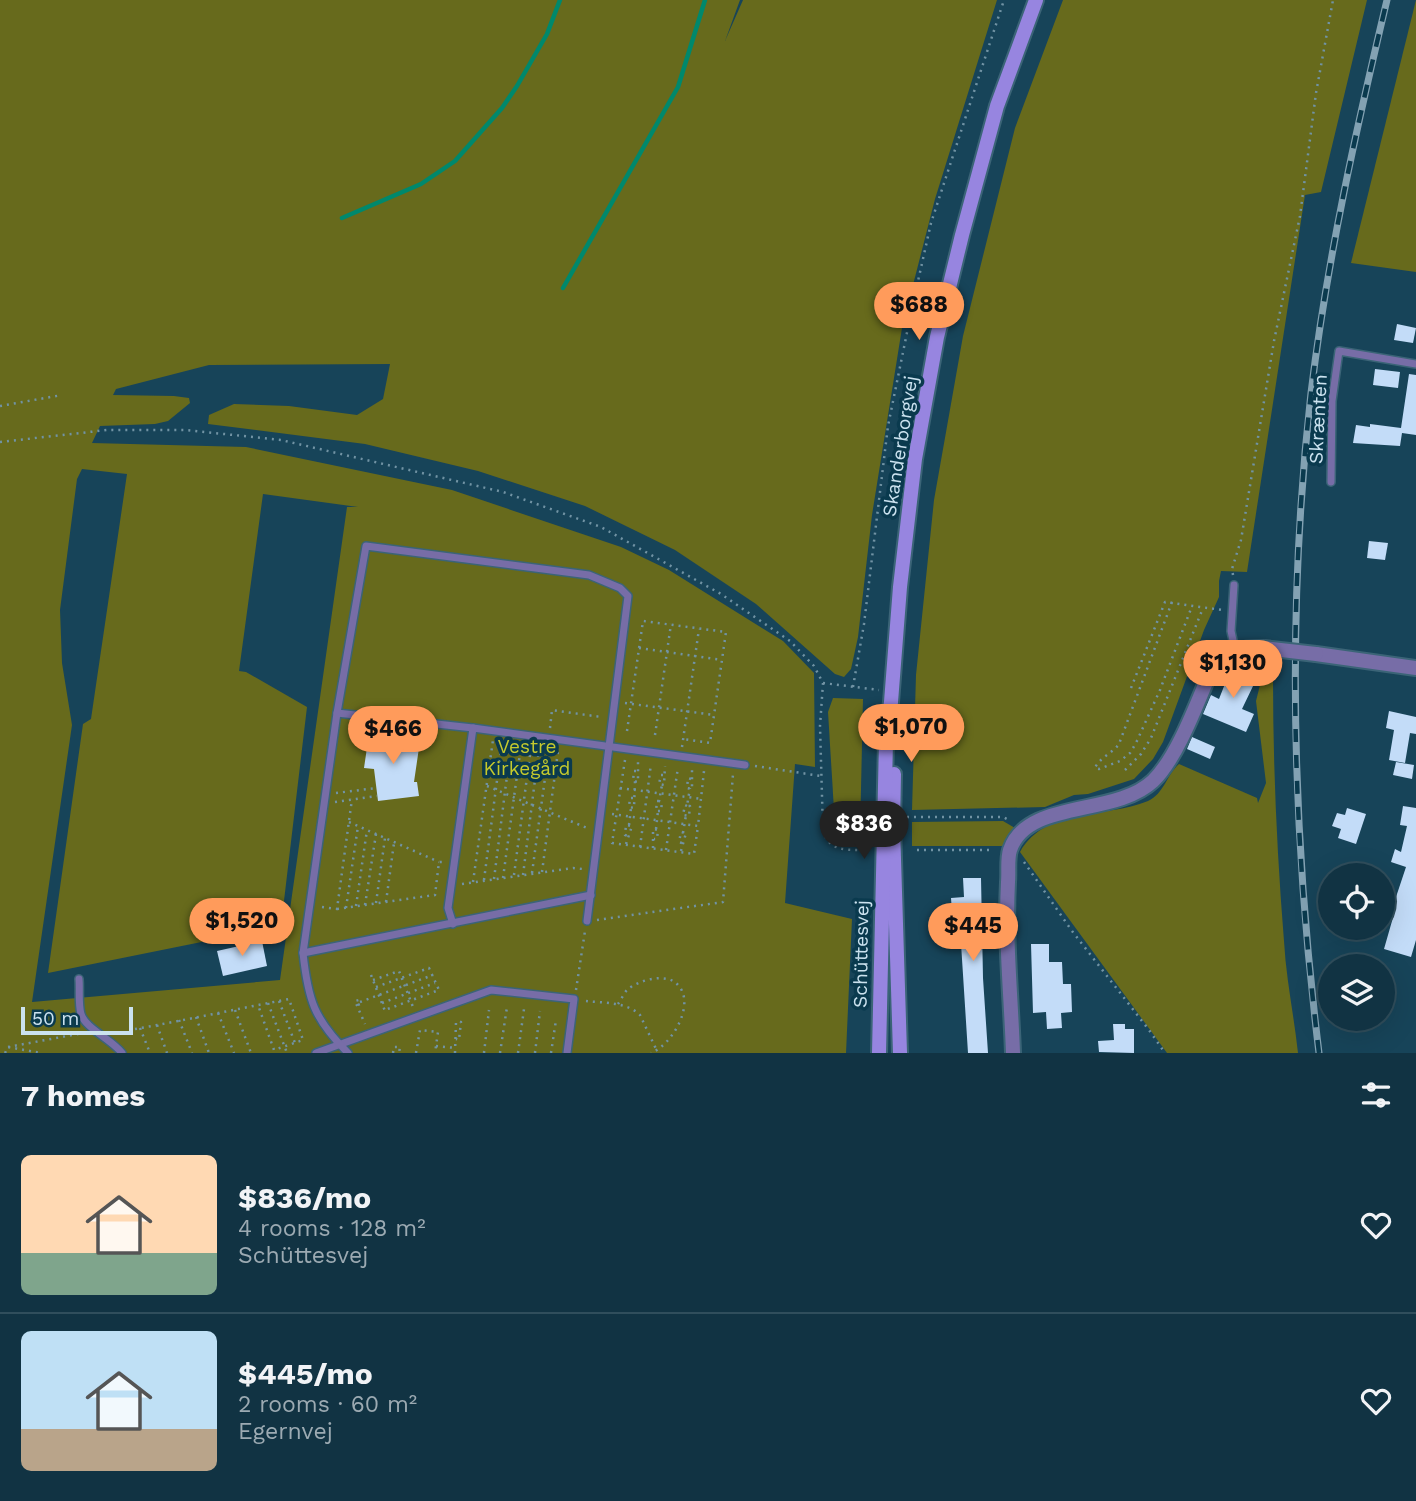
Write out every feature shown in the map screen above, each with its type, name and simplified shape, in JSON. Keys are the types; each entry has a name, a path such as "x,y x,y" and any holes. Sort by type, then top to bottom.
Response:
{"main road":[{"name":"Skanderborgvej","path":"891,702 900,587 915,459 937,337 997,106 1036,0"},
{"name":"Schüttesvej","path":"879,1053 886,741 891,702"},
{"name":"Schüttesvej","path":"891,702 900,1053"}],"street":[{"path":"1013,1053 1007,901 1010,850 1027,827 1049,815 1129,798 1153,781 1171,758 1212,668 1220,657 1235,650 1264,648 1416,668"}],"lane":[{"name":"Skrænten","path":"1331,482 1332,401 1339,351 1416,363"},
{"path":"348,1053 317,1017 307,989 303,953 337,713 366,546 589,575 620,589 628,596 587,921"},
{"path":"1234,585 1231,631 1235,650"},
{"path":"337,713 748,765"},
{"path":"453,924 448,908 473,729"},
{"path":"303,953 591,895"},
{"path":"79,979 81,1015 122,1053"},
{"path":"317,1053 491,990 574,999 567,1053"}],"path":[{"path":"853,687 888,426 931,223 1004,0"},
{"path":"1234,585 1232,569 1241,540 1273,341 1300,216 1316,93 1333,0"},
{"path":"0,406 62,395"},
{"path":"0,442 107,430 186,430 281,440 503,492 601,527 721,594 790,640 814,666 823,683 820,695 821,776 825,837 837,848 861,850"},
{"path":"1131,688 1165,602 1231,612"},
{"path":"1172,602 1119,744 1114,752 1097,763 1096,768 1120,761 1130,753 1136,743 1160,690 1192,606"},
{"path":"1125,770 1141,754 1151,738 1203,607"},
{"path":"627,731 643,621 726,632 710,743 683,739"},
{"path":"655,735 671,624"},
{"path":"666,850 699,628"},
{"path":"639,648 722,660"},
{"path":"823,683 878,690"},
{"path":"615,702 714,715"},
{"path":"548,738 552,710 613,719"},
{"path":"473,882 494,731"},
{"path":"484,880 502,742"},
{"path":"494,879 511,744"},
{"path":"503,878 521,745"},
{"path":"513,876 531,747"},
{"path":"523,875 540,748"},
{"path":"532,873 549,750"},
{"path":"542,872 558,751"},
{"path":"626,845 626,825 629,826 631,808 634,808 635,781 638,782 639,772 636,771 638,762 624,760 612,843 626,845 640,847 653,848 694,854 706,772 678,768"},
{"path":"640,847 651,764"},
{"path":"587,921 723,902 734,764"},
{"path":"748,765 821,776"},
{"path":"653,848 653,829 656,829 658,811 661,811 662,802 659,801 666,775 663,775 665,766"},
{"path":"681,852 682,843 679,842 681,832 684,833 686,815 689,816 688,797 694,779 691,779 692,769"},
{"path":"487,786 598,832"},
{"path":"325,796 376,788"},
{"path":"620,788 702,799"},
{"path":"325,796 332,802 377,796"},
{"path":"337,909 352,799"},
{"path":"601,813 698,826"},
{"path":"903,817 1003,817 1027,827"},
{"path":"349,822 439,862 454,864"},
{"path":"346,908 358,826"},
{"path":"356,906 367,830"},
{"path":"365,905 376,834"},
{"path":"376,904 385,838"},
{"path":"386,902 394,842"},
{"path":"917,850 1010,850 1019,855 1165,1053"},
{"path":"309,906 337,909 435,895 439,862"},
{"path":"452,882 473,882 573,868 594,871"},
{"path":"578,978 584,937"},
{"path":"376,987 429,968 439,990 385,1010"},
{"path":"391,1026 372,977 399,971 416,1017"},
{"path":"369,1033 359,1003 433,975"},
{"path":"618,1005 627,990 643,981 664,979 675,982 680,987 684,1002 677,1029 669,1041 651,1053"},
{"path":"382,1003 436,983"},
{"path":"135,1029 235,1009 289,999 303,1040 274,1050 258,1005"},
{"path":"574,999 618,1005 636,1011 657,1051"},
{"path":"279,1001 295,1043"},
{"path":"268,1003 287,1053"},
{"path":"500,1053 507,1007"},
{"path":"235,1009 251,1053"},
{"path":"518,1053 524,1009"},
{"path":"484,1053 489,1010"},
{"path":"535,1053 540,1011"},
{"path":"218,1013 234,1053"},
{"path":"196,1017 209,1053"},
{"path":"179,1020 192,1053"},
{"path":"551,1053 556,1020"},
{"path":"436,1046 455,1051 456,1022 461,1022 459,1040 456,1040"},
{"path":"157,1025 167,1053"},
{"path":"8,1047 86,1033 92,1028"},
{"path":"141,1028 150,1053"},
{"path":"416,1053 420,1030 438,1032 435,1053"},
{"path":"5,1053 8,1047"},
{"path":"8,1047 41,1053"},
{"path":"393,1053 394,1047 400,1047 400,1053"}],"green space":[{"name":"Vestre Kirkegård","path":"0,0 740,0 725,41 743,0 997,0 935,199 902,328 872,515 858,637 851,669 844,677 835,674 756,604 675,550 585,506 478,471 365,444 208,424 209,415 234,404 289,406 357,415 383,399 390,364 209,365 116,389 113,395 174,396 189,398 190,403 168,421 100,426 92,443 246,447 452,490 621,547 669,570 783,641 814,673 815,767 795,764 785,903 852,919 846,1053 0,1053","holes":["82,469 127,474 91,719 83,724 48,973 281,926 307,707 246,672 239,671 263,494 358,507 347,507 280,980 32,1002 72,725 62,663 60,610 77,479"]},
{"path":"1063,0 1367,0 1321,192 1305,195 1247,572 1221,571 1219,597 1204,630 1163,742 1153,759 1134,779 1088,794 1074,795 1045,807 912,810 916,675 934,500 963,336 1015,128"},
{"path":"1416,0 1416,272 1351,263"},
{"path":"1273,678 1279,876 1286,969 1298,1053 1167,1053 1020,852 1031,837 1061,820 1148,801 1158,794 1179,764 1257,798 1258,803 1266,783 1256,701 1261,681"},
{"path":"833,698 863,699 860,834 848,833 835,826 828,712"},
{"path":"1003,821 1015,828 1005,846 912,846 912,822"}],"building":[{"path":"1397,324 1416,328 1413,343 1394,340"},
{"path":"1375,369 1400,372 1398,388 1373,385"},
{"path":"1409,374 1416,375 1416,435 1402,433 1400,446 1353,443 1356,425 1401,428"},
{"path":"1369,541 1388,543 1385,560 1367,558"},
{"path":"1232,666 1251,669 1254,684 1242,709 1254,714 1246,732 1203,714 1211,695 1219,699"},
{"path":"1389,711 1416,717 1416,734 1410,733 1405,763 1389,760 1394,730 1386,728"},
{"path":"369,734 420,741 414,782 417,782 419,796 378,801 374,769 364,768"},
{"path":"1192,737 1215,747 1210,759 1187,749"},
{"path":"1396,762 1414,765 1412,779 1393,775"},
{"path":"1403,806 1416,808 1416,940 1411,957 1384,949 1387,940 1395,940 1395,900 1406,867 1391,862 1395,849 1401,852 1407,826 1400,825"},
{"path":"1347,808 1366,814 1356,844 1338,838 1341,829 1332,826 1337,813 1345,815"},
{"path":"963,878 981,878 988,1053 968,1053 959,912 952,912 951,898 964,897"},
{"path":"262,941 267,966 223,976 217,951"},
{"path":"1031,944 1049,944 1049,962 1062,962 1063,984 1071,984 1072,1012 1061,1013 1062,1028 1047,1029 1046,1012 1033,1013"},
{"path":"1113,1024 1125,1024 1125,1029 1134,1029 1134,1053 1099,1052 1098,1041 1114,1040"}],"waterway":[{"path":"342,218 421,184 455,161 502,108 517,86 547,34 560,0"},
{"path":"563,288 678,87 705,0"}],"railway":[{"path":"1319,1053 1298,805 1295,641 1303,476 1311,393 1334,244 1387,0"}]}
